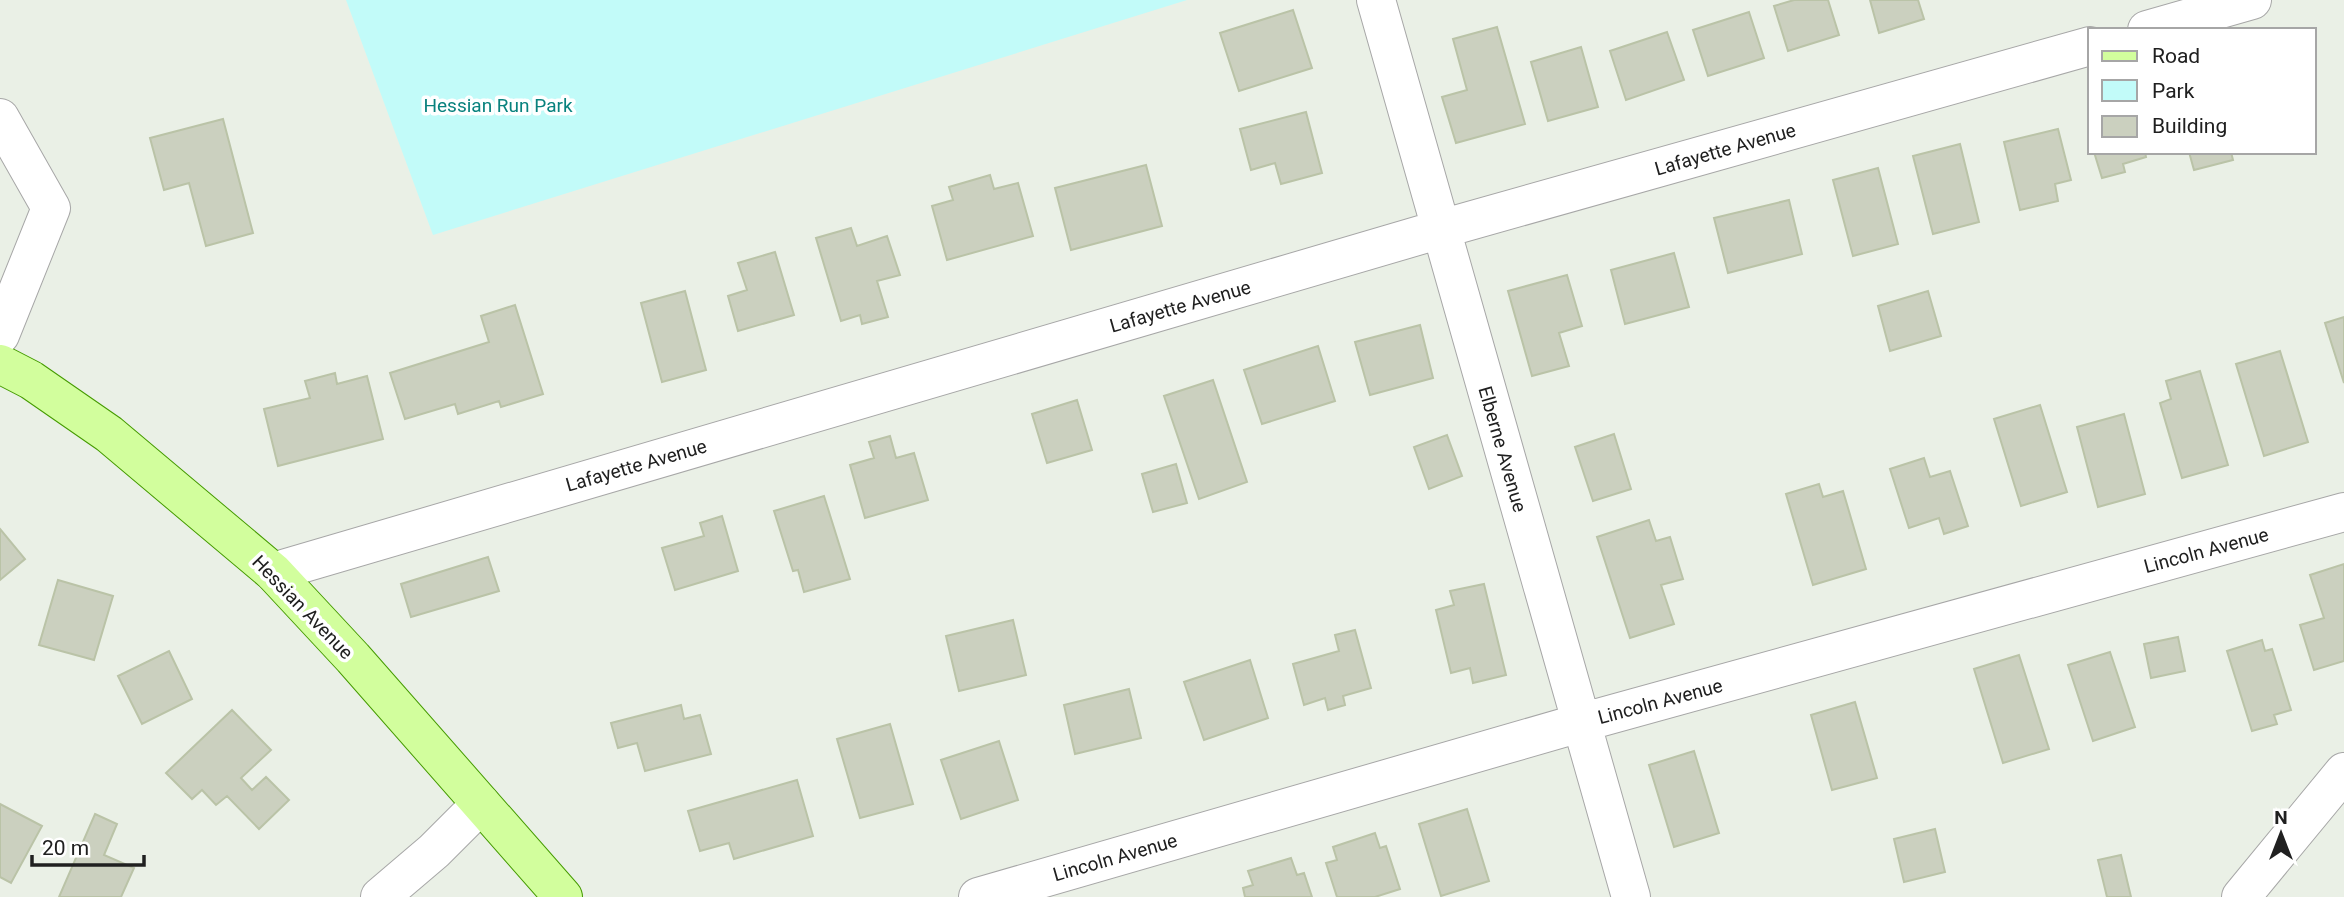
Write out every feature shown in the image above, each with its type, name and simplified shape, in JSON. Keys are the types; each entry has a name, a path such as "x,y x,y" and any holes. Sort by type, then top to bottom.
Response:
{"main road":[{"name":"Hessian Avenue","path":"0,364 31,380 109,434 273,572 481,804 557,895"}],"street":[{"name":"Elberne Avenue","path":"1376,0 1631,897"},
{"path":"2154,28 2252,0"},
{"name":"Lafayette Avenue","path":"273,572 1441,229 2088,47"},
{"path":"0,118 51,208 0,335"},
{"name":"Lincoln Avenue","path":"978,897 1580,723 2344,512"},
{"path":"2241,897 2344,772"},
{"path":"380,897 434,851 481,804"}],"green space":[{"name":"Hessian Run Park","path":"346,0 1187,0 433,235"}],"building":[{"path":"1794,0 1828,0 1839,35 1788,51 1774,6"},
{"path":"1870,0 1918,0 1924,19 1879,33"},
{"path":"1293,10 1312,68 1239,91 1220,33"},
{"path":"1749,12 1764,58 1708,76 1693,30"},
{"path":"1497,27 1525,124 1456,143 1442,97 1467,90 1453,39"},
{"path":"1667,32 1684,80 1626,100 1610,51"},
{"path":"1581,47 1598,107 1548,121 1531,62"},
{"path":"1306,112 1322,173 1281,184 1275,163 1251,170 1240,129"},
{"path":"223,119 253,233 206,246 189,183 164,190 150,138"},
{"path":"2058,129 2071,180 2055,184 2058,201 2020,210 2004,142"},
{"path":"1960,144 1979,222 1933,234 1913,156"},
{"path":"2095,154 2145,154 2146,157 2123,164 2125,172 2102,178"},
{"path":"2190,154 2232,154 2233,160 2194,170"},
{"path":"1146,165 1162,226 1071,250 1055,188"},
{"path":"1878,168 1898,244 1853,256 1833,180"},
{"path":"990,175 994,189 1018,183 1033,236 947,260 932,206 953,200 949,187"},
{"path":"1789,200 1802,254 1728,273 1714,218"},
{"path":"851,228 857,246 887,236 900,275 877,281 888,317 862,324 860,315 841,321 816,238"},
{"path":"775,252 794,315 738,331 728,296 747,290 738,263"},
{"path":"1674,253 1689,307 1625,324 1611,270"},
{"path":"1567,275 1582,326 1559,333 1569,366 1532,376 1508,291"},
{"path":"685,291 706,370 662,382 641,303"},
{"path":"1928,291 1941,336 1890,351 1878,306"},
{"path":"515,305 543,394 501,407 499,401 458,414 455,404 405,419 390,373 489,342 481,316"},
{"path":"2344,317 2344,383 2325,323"},
{"path":"1420,325 1433,378 1370,395 1355,342"},
{"path":"1318,346 1335,401 1262,424 1244,370"},
{"path":"2280,351 2308,442 2264,456 2236,364"},
{"path":"2200,371 2228,465 2182,478 2160,403 2171,399 2166,381"},
{"path":"335,373 337,384 367,376 383,439 278,466 264,409 310,398 305,381"},
{"path":"1213,380 1247,482 1199,499 1164,396"},
{"path":"1077,400 1092,450 1047,463 1032,414"},
{"path":"2040,405 2067,492 2021,506 1994,419"},
{"path":"2124,414 2145,494 2098,507 2077,427"},
{"path":"1614,434 1631,489 1593,501 1575,447"},
{"path":"1447,435 1462,476 1429,489 1414,447"},
{"path":"890,436 896,458 914,453 928,500 865,518 850,465 874,458 869,442"},
{"path":"1924,458 1930,477 1950,471 1968,526 1944,534 1939,518 1909,528 1890,469"},
{"path":"1176,464 1187,503 1153,512 1142,474"},
{"path":"1819,484 1823,497 1843,491 1866,569 1813,585 1786,494"},
{"path":"824,496 850,579 804,592 798,570 793,571 774,511"},
{"path":"722,516 738,571 675,590 662,548 704,536 700,523"},
{"path":"1649,520 1656,541 1670,537 1683,579 1661,585 1674,624 1630,638 1597,537"},
{"path":"0,529 25,559 0,580"},
{"path":"488,557 499,591 411,617 401,584"},
{"path":"2344,564 2344,661 2314,670 2300,625 2324,618 2310,575"},
{"path":"58,580 113,596 94,660 39,645"},
{"path":"1484,584 1506,675 1473,683 1470,668 1451,673 1436,610 1454,605 1450,591"},
{"path":"1013,620 1026,675 959,691 946,636"},
{"path":"1355,630 1371,688 1343,696 1345,705 1328,710 1325,698 1304,705 1293,664 1339,651 1335,635"},
{"path":"2178,637 2185,671 2151,678 2144,644"},
{"path":"2262,640 2265,651 2272,649 2291,710 2274,715 2277,724 2252,731 2227,651"},
{"path":"169,651 192,699 142,724 118,676"},
{"path":"2110,652 2135,727 2093,741 2068,665"},
{"path":"2019,655 2049,749 2003,763 1974,669"},
{"path":"1250,660 1268,718 1204,740 1184,682"},
{"path":"1129,689 1141,738 1075,754 1064,705"},
{"path":"1855,702 1877,778 1832,790 1811,715"},
{"path":"681,705 684,719 700,715 711,754 645,771 637,743 618,748 611,723"},
{"path":"232,710 271,750 241,778 252,790 266,777 289,800 259,829 227,796 216,805 202,790 192,799 166,773"},
{"path":"890,724 913,804 860,818 837,739"},
{"path":"999,741 1018,800 961,819 941,760"},
{"path":"1694,751 1719,833 1674,847 1649,765"},
{"path":"797,780 813,836 734,859 729,843 700,851 688,811"},
{"path":"0,804 42,826 11,883 0,877"},
{"path":"1467,809 1489,881 1441,896 1419,824"},
{"path":"95,814 117,824 104,855 134,868 121,897 59,897"},
{"path":"1935,829 1945,872 1904,882 1894,839"},
{"path":"1375,833 1380,848 1386,846 1400,889 1375,897 1337,897 1326,863 1337,860 1333,847"},
{"path":"2121,855 2131,897 2107,897 2098,860"},
{"path":"1291,858 1297,875 1304,873 1312,897 1245,897 1243,888 1253,885 1248,871"}]}
